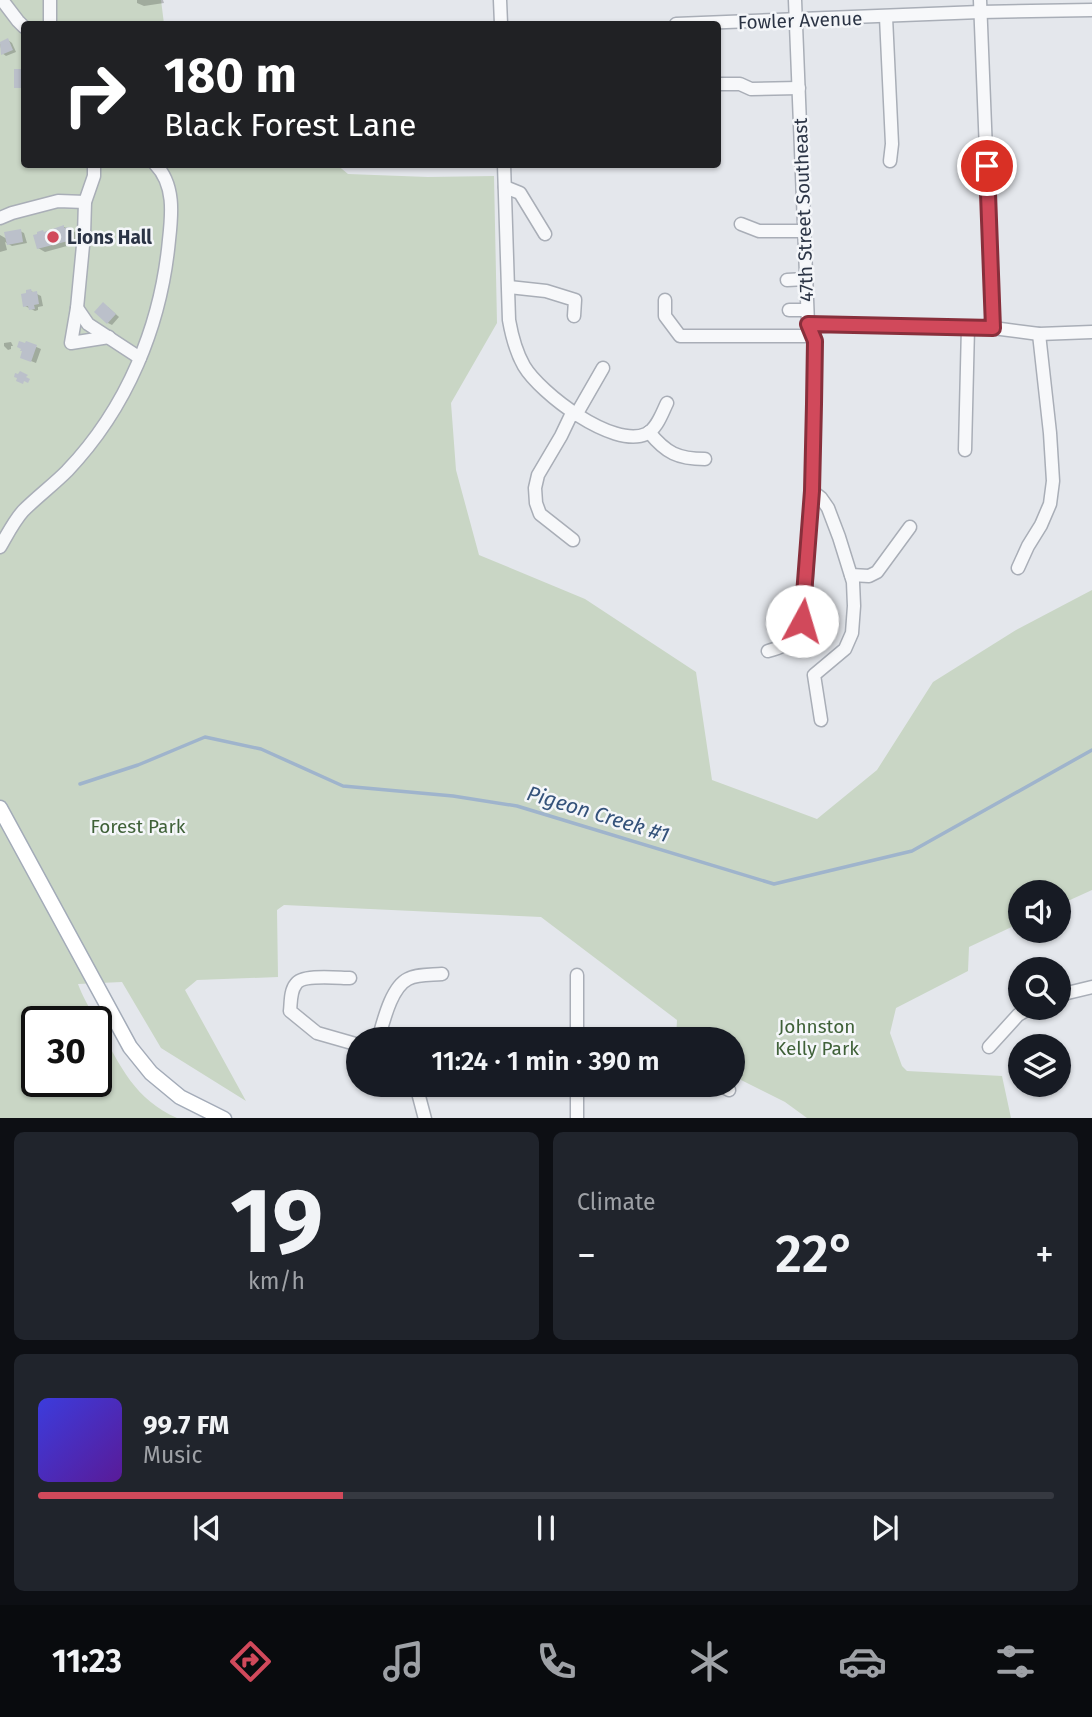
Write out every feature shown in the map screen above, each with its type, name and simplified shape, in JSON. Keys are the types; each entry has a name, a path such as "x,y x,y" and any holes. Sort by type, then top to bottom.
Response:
{"main road":[{"path":"0,808 130,1047 151,1073 180,1097 224,1118"}],"street":[{"path":"2,0 21,24"},
{"path":"50,0 50,21"},
{"path":"500,0 501,21"},
{"name":"47th Street Southeast","path":"768,651 792,641 802,621 812,491 815,341 807,310 795,0"},
{"path":"980,6 993,328"},
{"name":"Fowler Avenue","path":"721,23 886,17 980,6 1092,10"},
{"path":"886,17 892,144 890,161"},
{"path":"721,84 740,84 751,89 799,88"},
{"path":"94,168 85,202 85,235 71,343 109,337"},
{"path":"0,547 21,513 66,472 104,427 134,373 152,328 163,286 171,217 170,192 159,168"},
{"path":"504,168 509,320 513,343 525,368 546,391 574,414 613,432 631,436 644,435 659,419 667,403"},
{"path":"505,187 520,193 545,234"},
{"path":"0,218 58,201 85,202"},
{"path":"741,224 759,231 804,231"},
{"path":"787,280 806,279"},
{"path":"509,288 547,291 575,300 575,316"},
{"path":"665,300 665,316 680,336 968,327 1039,334 1092,332"},
{"path":"77,308 88,324 140,358"},
{"path":"789,310 807,310"},
{"path":"965,450 968,327"},
{"path":"1018,568 1050,504 1050,433 1039,334"},
{"path":"573,540 540,514 535,488 538,475 603,368"},
{"path":"649,432 673,454 688,459 705,459"},
{"path":"812,491 828,509 853,582 854,606 852,633 845,649 814,674 821,720"},
{"path":"851,575 869,576 877,572 910,527"},
{"path":"382,1027 393,995 400,984 417,976 442,974"},
{"path":"577,975 577,1027"},
{"path":"346,1041 317,1032 290,1012 292,991 300,980 350,978"},
{"path":"1071,992 1092,987"},
{"path":"989,1047 1013,1020"},
{"path":"419,1097 425,1118"},
{"path":"577,1097 577,1118"}],"green space":[{"path":"0,0 161,0 164,21 21,21 21,168 341,168 348,174 494,176 497,323 451,403 456,470 479,555 585,599 696,672 712,780 817,819 877,770 933,682 1016,630 1092,590 1092,890 1071,900 1071,880 1008,880 1008,929 969,947 968,971 896,1008 890,1033 902,1066 907,1071 1002,1076 1011,1118 807,1118 785,1102 745,1082 745,1027 677,1027 677,1020 541,917 284,905 277,910 278,977 197,980 185,990 246,1101 161,1048 122,982 78,984 88,1006 21,1006 21,1097 112,1097 112,1050 140,1092 163,1111 177,1118 0,1118"}],"building":[{"path":"8,38 13,50 1,55 0,42"},
{"path":"14,69 21,69 21,88 14,88"},
{"name":"Lions Hall","path":"64,225 64,228 69,227 72,240 37,249 33,235"},
{"path":"21,229 23,242 7,245 4,232"},
{"path":"31,289 32,292 37,291 39,304 34,305 35,309 29,310 28,306 23,307 21,294"},
{"path":"103,302 116,314 107,324 94,312"},
{"path":"19,341 37,345 31,362 20,358 22,351 17,347"},
{"path":"20,371 28,375 28,383 16,381 15,373"}],"waterway":[{"name":"Pigeon Creek #1","path":"80,784 138,765 205,737 261,749 343,786 453,796 517,806 774,884 912,851 1092,750"}],"place":[{"name":"Lions Hall","path":"53,237"}],"route":[{"path":"802,621 812,491 814,404 815,341 808,324 993,328 987,166"}],"park label":[{"name":"Forest Park","path":"138,826"},
{"name":"Johnston Kelly Park","path":"817,1037"}]}
